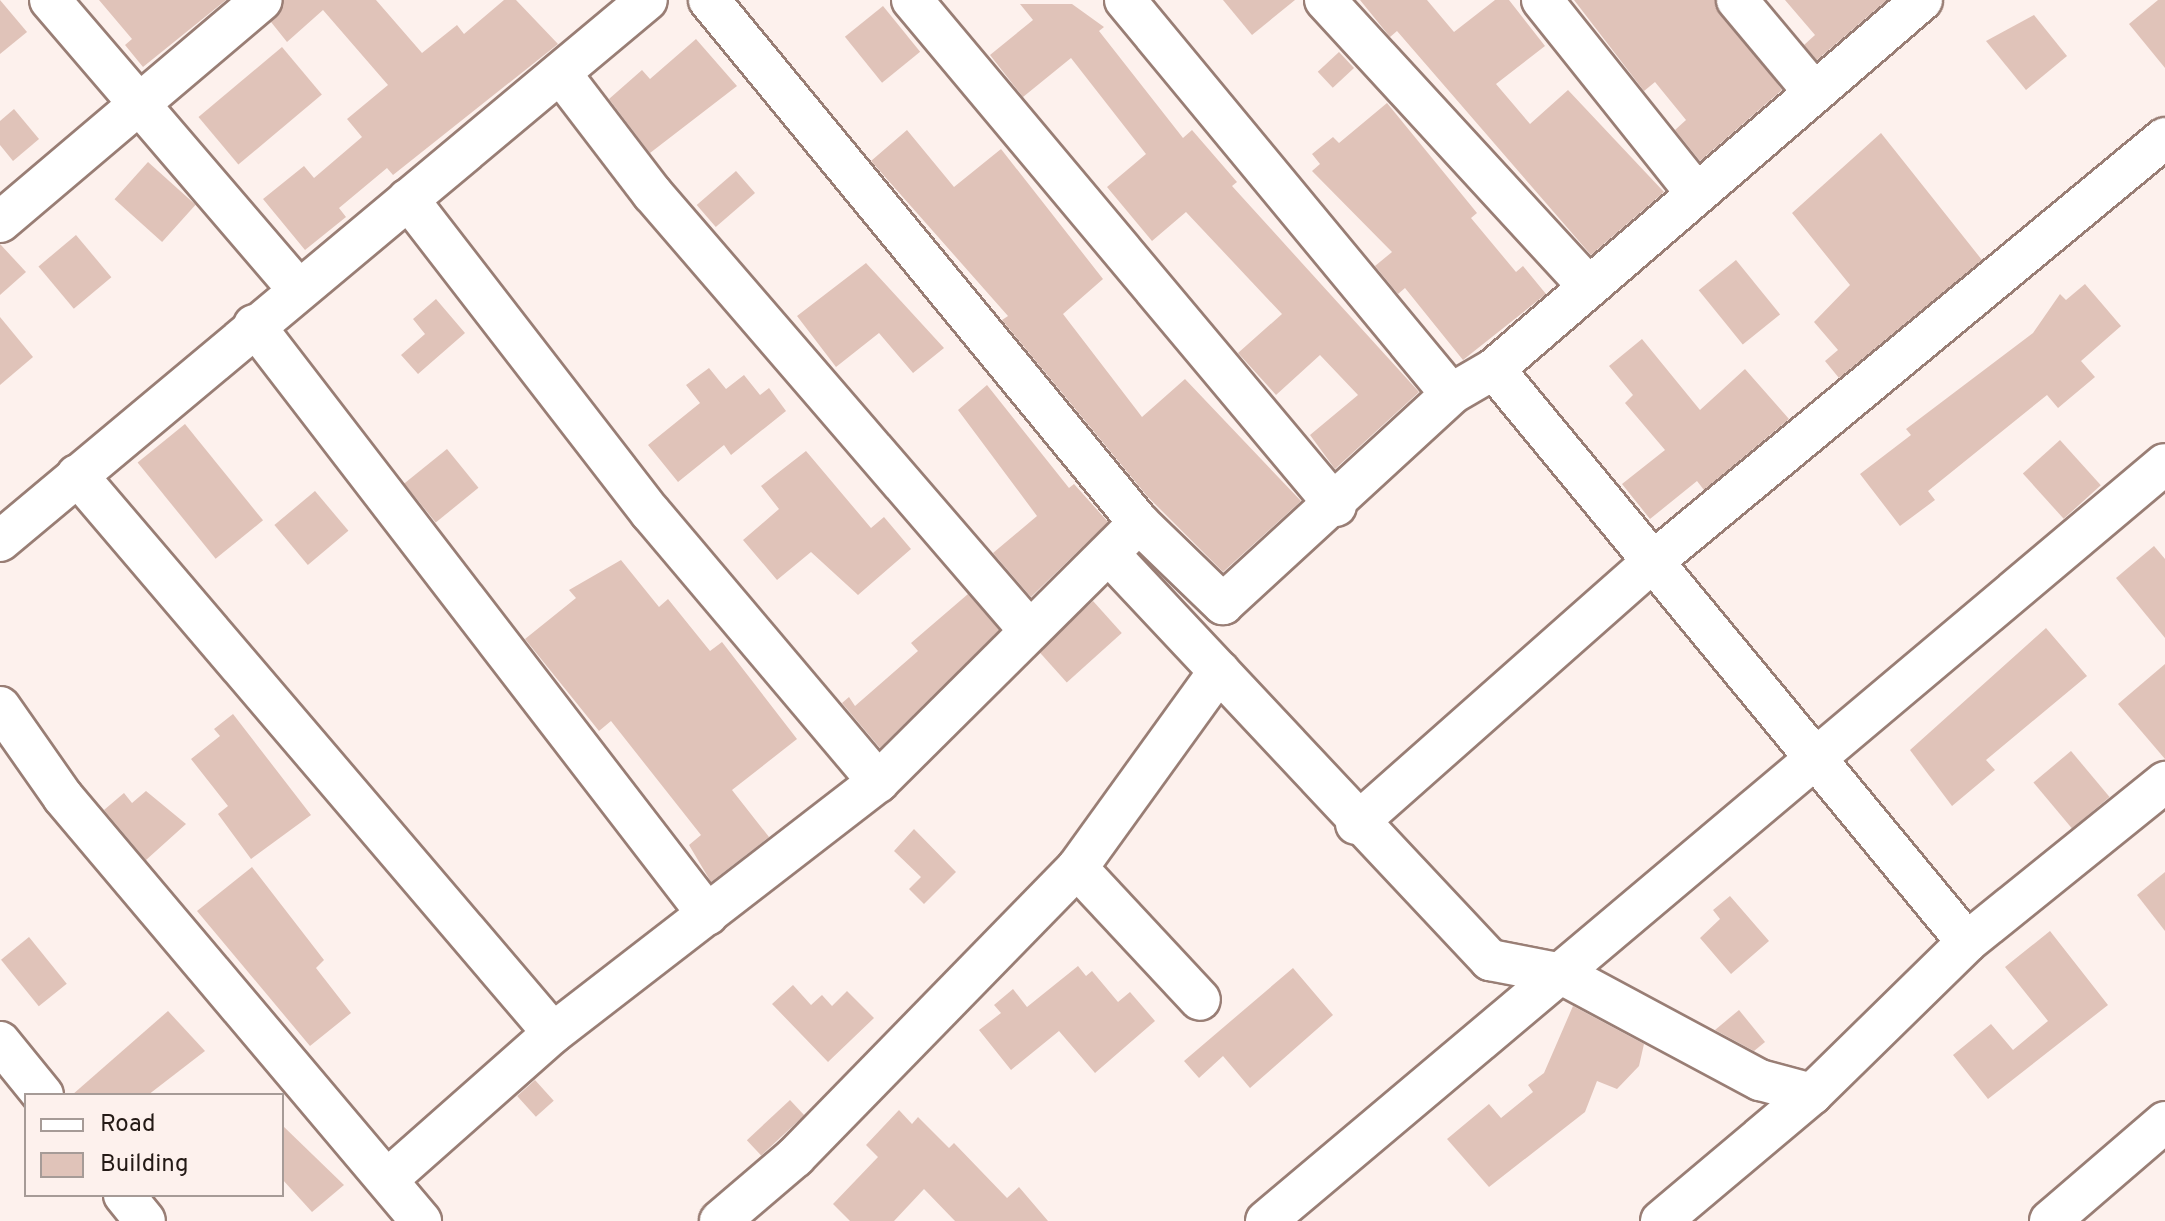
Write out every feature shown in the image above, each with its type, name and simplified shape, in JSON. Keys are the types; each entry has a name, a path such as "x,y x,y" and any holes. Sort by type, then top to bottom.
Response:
{"street":[{"path":"50,0 298,289"},
{"path":"0,222 262,0"},
{"path":"0,541 254,325 647,0"},
{"path":"709,0 1139,523 1223,604 1336,506 1451,394 1494,369 1922,0"},
{"path":"912,0 1336,506"},
{"path":"1125,0 1451,394"},
{"path":"1325,0 1589,287"},
{"path":"1542,0 1696,193"},
{"path":"1737,0 1813,91"},
{"path":"561,74 690,238 1029,630"},
{"path":"1356,824 1650,564 2165,138"},
{"path":"408,199 651,513 878,782"},
{"path":"254,325 708,915"},
{"path":"1494,369 1809,759 1967,942"},
{"path":"1266,1221 1562,974 1809,759 2165,464"},
{"path":"77,475 553,1033"},
{"path":"389,1178 553,1033 878,782 1139,523"},
{"path":"1109,554 1356,824 1490,960 1562,974 1760,1080 1812,1094"},
{"path":"720,1221 795,1157 1077,868 1219,671"},
{"path":"0,707 63,797 389,1178 421,1221"},
{"path":"1661,1221 1812,1094 1967,942 2165,782"},
{"path":"1077,868 1200,1000"},
{"path":"0,1042 41,1093"},
{"path":"2050,1221 2165,1122"},
{"path":"126,1197 145,1221"}],"building":[{"path":"0,0 27,32 0,54"},
{"path":"99,0 226,0 143,67 125,45 132,39"},
{"path":"284,0 376,0 422,53 457,25 464,34 504,0 516,0 558,44 393,175 387,168 339,208 346,217 305,250 263,199 304,166 314,178 362,137 347,119 388,85 323,10 287,42 271,22"},
{"path":"1223,0 1295,0 1252,35"},
{"path":"1360,0 1427,0 1454,32 1495,0 1509,0 1545,46 1496,84 1530,124 1568,90 1664,192 1591,255 1397,31 1390,37"},
{"path":"1574,0 1715,0 1782,90 1700,161 1675,130 1686,120 1655,82 1644,91"},
{"path":"1785,0 1887,0 1817,60 1804,45 1815,35"},
{"path":"2158,0 2165,0 2165,68 2129,24"},
{"path":"1020,4 1072,4 1104,27 1099,31 1183,138 1192,130 1237,182 1232,186 1419,392 1335,469 1310,435 1358,395 1320,355 1276,395 1238,353 1282,314 1186,212 1152,241 1107,187 1146,154 1071,58 1023,97 990,55 1033,20"},
{"path":"883,6 920,52 882,83 845,37"},
{"path":"2034,15 2067,56 2026,90 1986,41"},
{"path":"696,39 737,86 650,153 609,99 642,70 650,79"},
{"path":"282,47 322,94 238,165 199,117"},
{"path":"1339,52 1354,68 1333,88 1318,72"},
{"path":"1387,103 1477,213 1471,218 1516,272 1523,266 1546,294 1463,360 1405,288 1398,294 1375,266 1392,252 1312,171 1320,164 1312,154 1333,137 1339,143"},
{"path":"14,109 39,139 13,161 0,145 0,121"},
{"path":"907,130 954,187 1001,149 1103,279 1063,314 1142,417 1185,379 1301,501 1223,572 1147,496 1002,320 1008,316 871,161"},
{"path":"1881,133 1982,260 1839,378 1825,361 1838,350 1814,322 1850,285 1792,213"},
{"path":"148,162 196,205 162,242 115,199"},
{"path":"736,171 755,193 716,227 697,205"},
{"path":"76,235 111,277 74,309 38,266"},
{"path":"0,244 26,272 0,295"},
{"path":"1736,260 1780,314 1743,345 1699,290"},
{"path":"866,263 944,348 913,373 879,333 836,367 797,316"},
{"path":"2085,284 2121,326 2081,361 2095,377 2058,408 2047,395 1928,491 1935,500 1900,526 1860,474 1911,435 1906,429 2033,333 2060,294 2066,300"},
{"path":"436,299 465,333 418,374 401,355 425,334 413,319"},
{"path":"0,317 33,357 0,385"},
{"path":"1642,339 1700,410 1745,369 1789,419 1704,490 1697,481 1650,519 1622,484 1665,450 1625,403 1633,395 1609,366"},
{"path":"709,368 726,389 744,375 760,395 769,388 786,411 731,455 724,445 678,482 648,445 700,403 686,385"},
{"path":"987,385 1069,488 1074,484 1108,522 1031,597 993,553 1037,516 958,410"},
{"path":"185,424 263,520 216,559 138,462"},
{"path":"2060,440 2101,485 2064,519 2023,473"},
{"path":"447,449 478,488 436,522 404,484"},
{"path":"806,451 871,528 884,517 911,549 858,595 811,552 777,580 743,540 779,509 761,486"},
{"path":"315,491 348,531 308,565 274,525"},
{"path":"2154,546 2165,559 2165,638 2116,578"},
{"path":"621,560 659,607 668,599 710,651 722,642 797,739 732,790 769,837 711,882 689,845 701,835 611,721 599,731 525,639 576,598 569,590"},
{"path":"968,594 999,630 880,748 842,703 849,697 855,706 918,651 911,643"},
{"path":"1093,601 1122,633 1067,682 1038,651"},
{"path":"2046,628 2087,676 1986,760 1995,770 1952,806 1910,750"},
{"path":"2165,664 2165,759 2118,704"},
{"path":"233,714 311,815 251,859 218,814 228,806 191,759 220,736 214,729"},
{"path":"2071,751 2110,797 2072,828 2033,782"},
{"path":"146,791 186,824 146,860 104,810 124,793 132,803"},
{"path":"914,829 956,872 924,904 909,889 921,877 894,851"},
{"path":"252,867 324,960 316,968 351,1013 310,1046 197,911"},
{"path":"2165,872 2165,931 2137,895"},
{"path":"1730,896 1769,941 1731,974 1700,938 1720,919 1713,910"},
{"path":"2050,931 2108,1005 1988,1099 1953,1055 1991,1024 2013,1050 2048,1021 2005,967"},
{"path":"29,937 67,984 39,1006 1,960"},
{"path":"1078,966 1086,976 1092,971 1118,1002 1130,992 1155,1021 1095,1073 1059,1031 1011,1070 979,1030 1001,1013 994,1005 1013,989 1027,1007"},
{"path":"1293,968 1333,1015 1250,1088 1223,1056 1199,1078 1184,1061"},
{"path":"793,985 811,1005 822,995 832,1006 847,991 874,1018 828,1062 772,1004"},
{"path":"1573,1006 1644,1044 1639,1066 1617,1089 1597,1081 1585,1112 1489,1187 1447,1139 1489,1104 1501,1118 1533,1092 1528,1085 1544,1073"},
{"path":"1739,1010 1765,1042 1754,1051 1715,1030"},
{"path":"168,1011 205,1051 151,1093 74,1093"},
{"path":"535,1080 554,1101 536,1117 517,1096"},
{"path":"790,1100 804,1115 761,1156 747,1140"},
{"path":"899,1110 912,1124 918,1117 949,1148 954,1143 1007,1198 1019,1187 1048,1221 955,1221 924,1189 894,1221 850,1221 833,1204 878,1157 866,1145"},
{"path":"284,1127 344,1185 312,1212 284,1181"}]}
